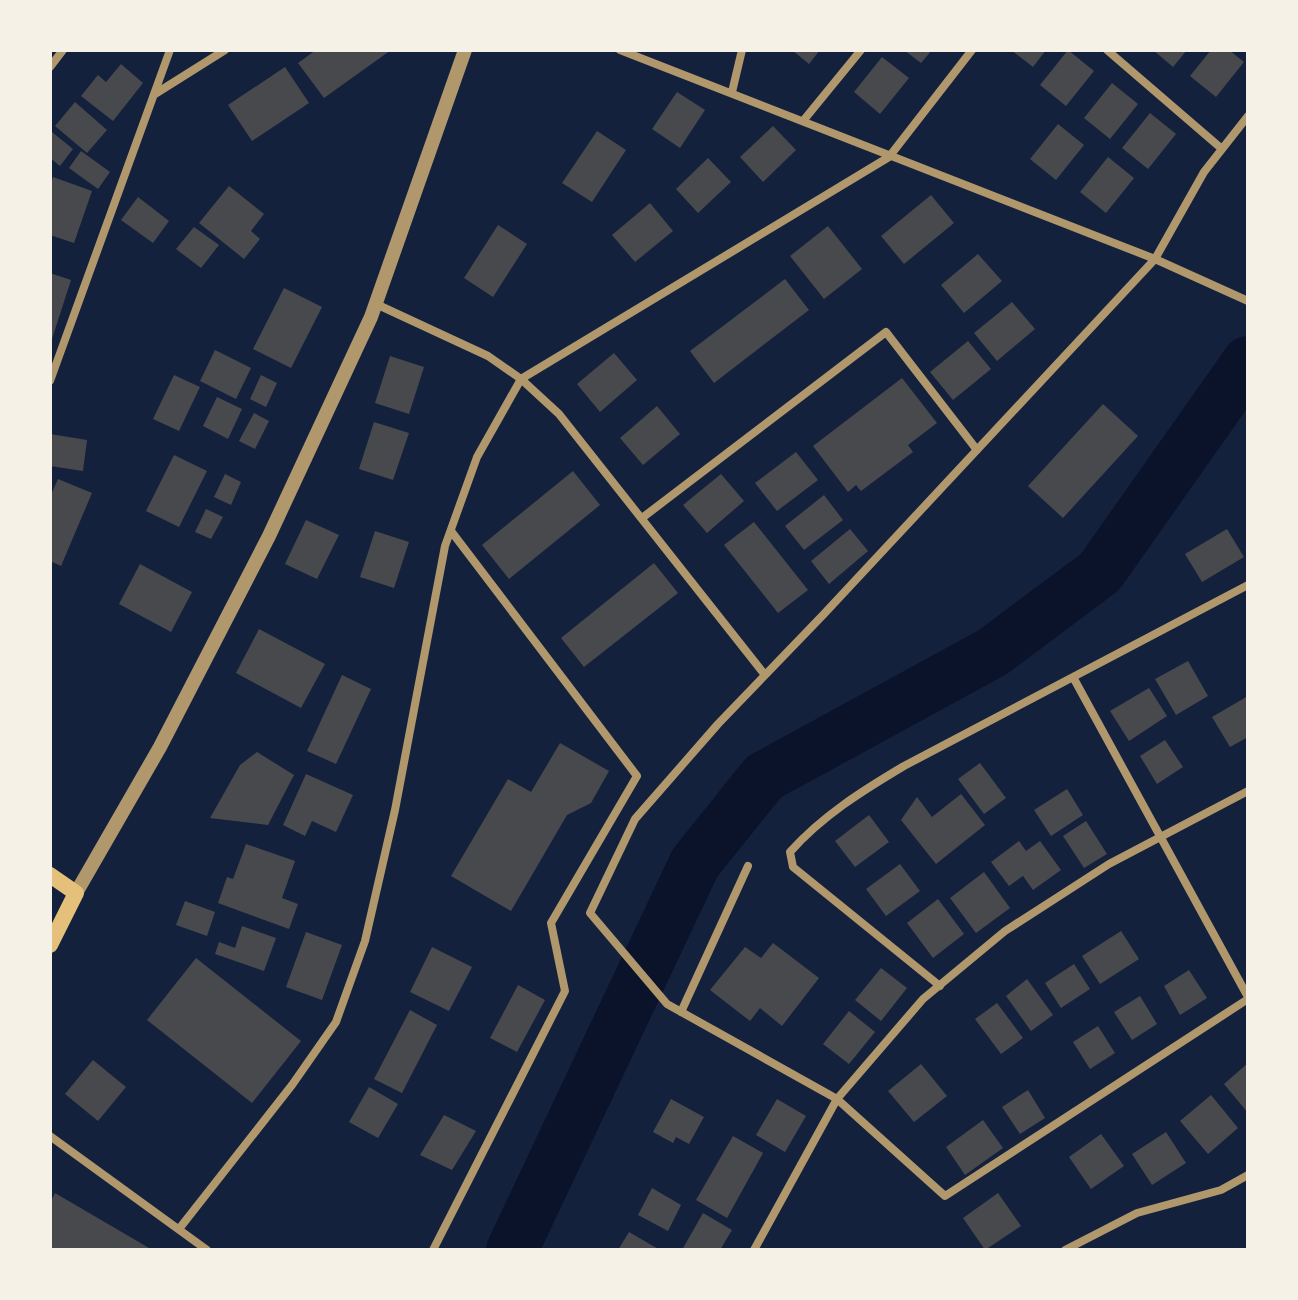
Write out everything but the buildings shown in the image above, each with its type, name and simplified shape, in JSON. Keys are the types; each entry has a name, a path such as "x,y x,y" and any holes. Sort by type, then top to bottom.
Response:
{"main road":[{"path":"50,875 76,893 50,945"}],"street":[{"path":"50,67 63,50"},
{"path":"50,381 170,50"},
{"path":"153,95 225,50"},
{"path":"76,893 160,747 269,536 376,304 465,50"},
{"path":"620,50 1155,259 1248,301"},
{"path":"732,92 742,50"},
{"path":"803,121 861,50"},
{"path":"179,1229 292,1085 336,1022 365,941 395,810 445,546 477,457 521,379 889,157 972,50"},
{"path":"1107,50 1222,149"},
{"path":"1073,677 1248,998 945,1196 837,1099 667,1004 590,913 635,819 718,724 1155,259 1204,172 1248,116"},
{"path":"376,304 488,356 521,379 559,414 765,675"},
{"path":"642,518 886,332 977,450"},
{"path":"433,1250 565,991 551,923 637,776 451,531"},
{"path":"940,986 793,867 790,852 807,832 852,798 904,766 1248,585"},
{"path":"754,1250 837,1099 923,999 1005,931 1109,864 1248,791"},
{"path":"681,1012 748,866"},
{"path":"50,1136 207,1250"},
{"path":"1065,1250 1137,1213 1221,1190 1248,1175"}],"waterway":[{"path":"512,1250 695,863 764,777 993,652 1100,572 1248,362"}]}
